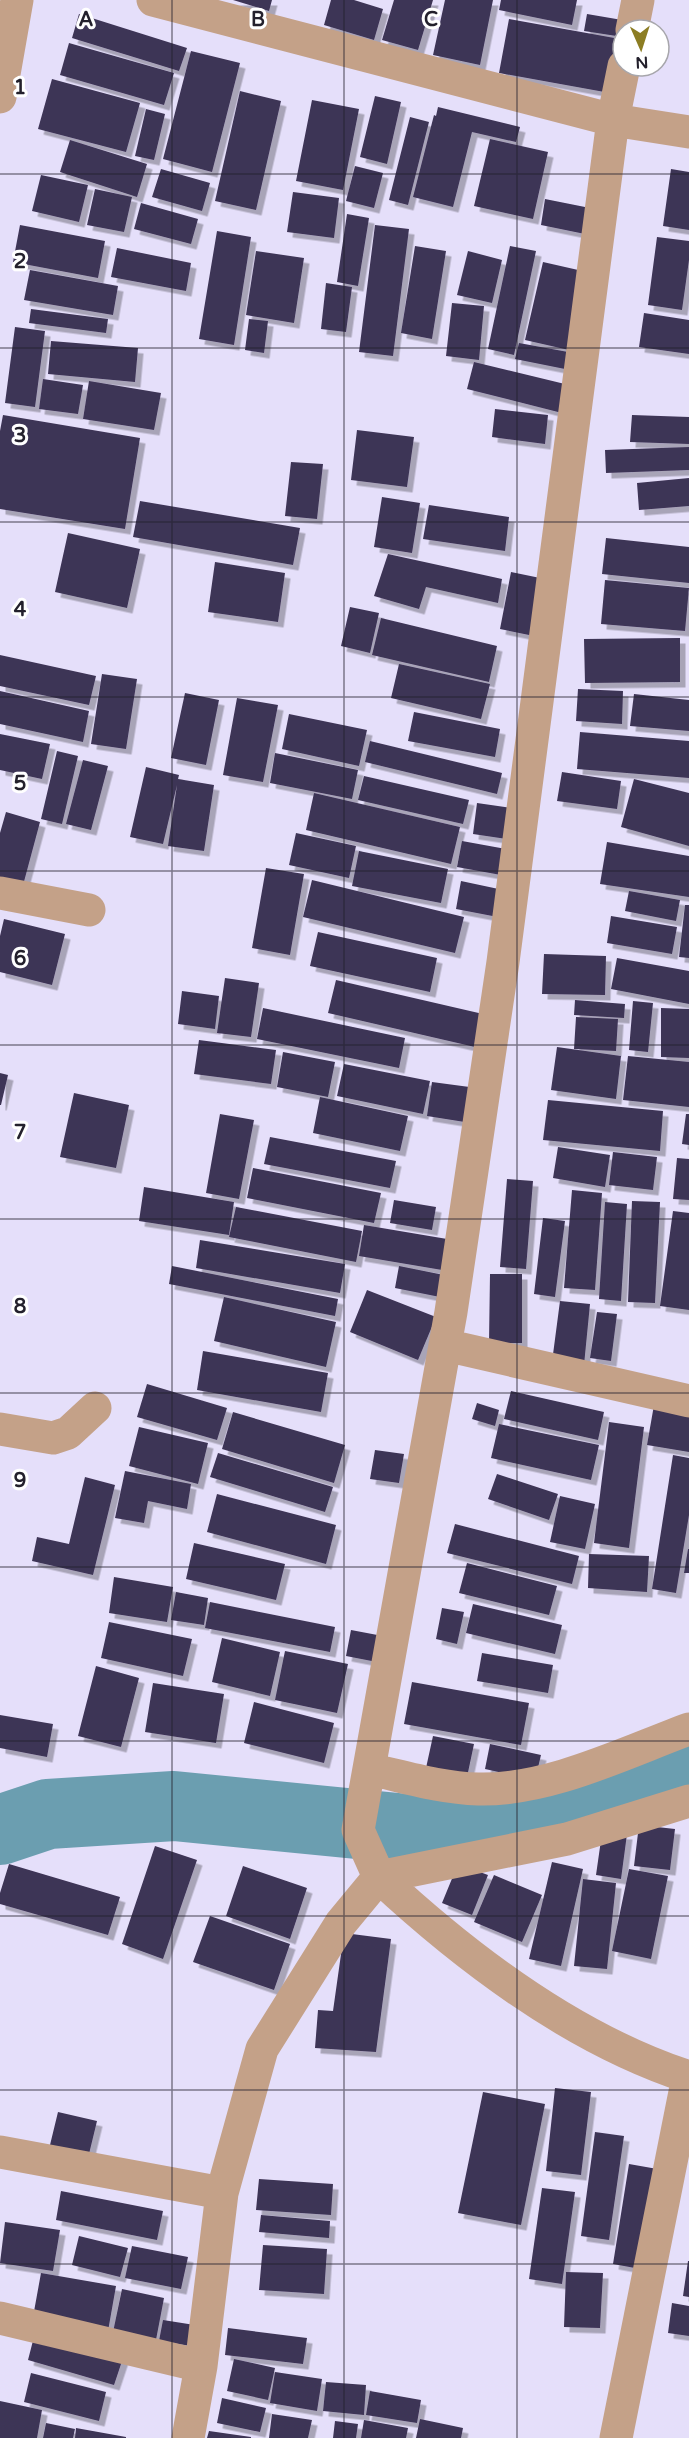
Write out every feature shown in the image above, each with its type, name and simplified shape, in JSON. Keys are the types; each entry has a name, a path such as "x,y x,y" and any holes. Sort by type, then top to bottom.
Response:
{"street":[{"path":"0,97 17,0"},
{"path":"153,0 614,120 689,132"},
{"path":"634,18 638,0"},
{"path":"616,2438 688,2077 609,2044 551,2011 486,1966 379,1876 358,1830 445,1345 503,962 614,120 622,78"},
{"path":"0,892 89,910"},
{"path":"445,1345 689,1401"},
{"path":"0,1429 53,1438 68,1433 95,1408"},
{"path":"369,1773 478,1789 529,1785 584,1768 689,1729"},
{"path":"188,2438 201,2366 222,2193 262,2049 341,1923 379,1876 567,1839 689,1801"},
{"path":"0,2152 222,2193"},
{"path":"0,2318 201,2366"}],"building":[{"path":"233,0 272,0 269,11"},
{"path":"331,0 354,0 383,9 374,40 324,25"},
{"path":"394,0 433,0 418,50 382,40"},
{"path":"445,0 493,0 480,65 433,55"},
{"path":"501,0 577,0 572,25 499,10"},
{"path":"79,14 187,48 179,71 72,38"},
{"path":"587,14 611,18 611,35 584,31"},
{"path":"509,19 611,37 613,78 610,93 499,73"},
{"path":"69,43 174,73 164,105 60,75"},
{"path":"191,51 240,63 212,172 163,159"},
{"path":"52,79 140,103 126,152 38,129"},
{"path":"240,91 281,101 256,210 215,201"},
{"path":"375,96 401,102 387,164 360,157"},
{"path":"312,100 359,109 343,190 296,181"},
{"path":"438,107 520,127 516,142 472,132 453,207 413,197"},
{"path":"146,109 165,114 154,160 135,156"},
{"path":"410,117 429,122 408,205 389,200"},
{"path":"490,139 548,152 533,219 474,206"},
{"path":"70,140 147,164 137,197 60,172"},
{"path":"355,166 383,173 374,208 346,201"},
{"path":"161,169 210,183 202,211 152,197"},
{"path":"671,169 689,172 689,230 663,226"},
{"path":"41,175 88,185 79,222 32,211"},
{"path":"95,189 132,197 124,232 87,225"},
{"path":"293,192 339,198 334,238 287,232"},
{"path":"545,199 590,208 585,234 541,225"},
{"path":"141,203 198,219 191,244 134,229"},
{"path":"347,214 369,218 358,286 337,282"},
{"path":"20,225 105,241 98,278 13,262"},
{"path":"375,225 409,229 393,356 359,352"},
{"path":"217,231 251,237 234,345 199,339"},
{"path":"657,237 689,241 689,260 682,310 648,305"},
{"path":"415,246 446,251 432,339 401,333"},
{"path":"510,246 536,251 514,355 488,349"},
{"path":"117,248 191,263 186,291 111,277"},
{"path":"256,251 304,258 294,323 246,315"},
{"path":"468,251 502,260 492,303 457,295"},
{"path":"543,262 587,272 569,350 525,340"},
{"path":"30,270 118,286 113,315 24,300"},
{"path":"326,283 352,287 346,332 321,329"},
{"path":"452,303 484,306 479,360 446,356"},
{"path":"31,309 108,319 106,333 29,323"},
{"path":"644,313 689,320 689,354 639,347"},
{"path":"249,319 268,321 264,353 245,350"},
{"path":"15,327 45,331 35,407 5,403"},
{"path":"51,341 138,348 135,382 48,374"},
{"path":"519,343 579,354 575,371 515,359"},
{"path":"474,362 569,385 562,413 467,389"},
{"path":"43,379 83,385 78,414 39,409"},
{"path":"89,381 161,393 154,430 83,419"},
{"path":"495,409 548,415 545,444 492,437"},
{"path":"3,415 140,438 125,529 0,509 0,431"},
{"path":"632,415 689,417 689,444 630,442"},
{"path":"357,430 414,437 407,487 351,480"},
{"path":"689,447 689,470 606,473 605,450"},
{"path":"291,462 323,464 317,519 285,516"},
{"path":"689,478 689,506 639,510 637,483"},
{"path":"382,497 420,503 412,553 374,547"},
{"path":"140,501 300,528 293,565 133,537"},
{"path":"429,505 509,517 505,551 423,539"},
{"path":"68,533 140,549 127,608 55,592"},
{"path":"606,538 689,547 689,583 602,574"},
{"path":"388,554 502,579 498,603 426,587 419,609 374,596"},
{"path":"215,562 285,573 278,622 208,612"},
{"path":"511,572 545,579 534,636 500,629"},
{"path":"605,580 689,588 685,631 601,624"},
{"path":"350,607 379,613 370,653 341,646"},
{"path":"381,618 497,646 489,682 372,655"},
{"path":"680,638 680,682 585,683 584,639"},
{"path":"0,655 96,676 89,705 0,686"},
{"path":"399,664 490,684 481,719 391,698"},
{"path":"102,674 137,679 126,749 91,744"},
{"path":"578,689 623,691 622,724 576,721"},
{"path":"0,691 89,711 83,742 0,724"},
{"path":"185,693 219,700 206,765 171,758"},
{"path":"634,694 689,700 689,731 630,726"},
{"path":"237,698 278,705 263,782 223,775"},
{"path":"414,712 500,729 495,757 408,741"},
{"path":"289,714 367,730 359,766 282,749"},
{"path":"580,732 689,741 689,778 577,769"},
{"path":"0,734 50,744 42,779 0,770"},
{"path":"370,741 502,773 497,794 365,762"},
{"path":"57,751 78,756 62,824 41,819"},
{"path":"275,753 358,770 352,799 270,783"},
{"path":"83,760 108,766 91,830 66,824"},
{"path":"146,767 179,775 178,779 214,785 204,851 168,846 177,785 163,844 130,837"},
{"path":"562,772 621,781 617,809 557,801"},
{"path":"364,776 469,800 463,824 358,800"},
{"path":"634,779 689,793 689,846 621,827"},
{"path":"314,793 460,827 451,864 306,830"},
{"path":"477,803 519,809 514,840 473,834"},
{"path":"6,812 40,822 22,889 0,883 0,833"},
{"path":"296,833 356,846 349,878 289,865"},
{"path":"462,841 506,849 501,875 457,867"},
{"path":"607,842 689,856 689,897 600,884"},
{"path":"359,851 448,869 441,903 352,886"},
{"path":"266,868 304,874 290,955 252,948"},
{"path":"312,880 464,917 455,953 303,917"},
{"path":"461,881 508,891 503,918 456,909"},
{"path":"629,891 680,900 676,921 625,911"},
{"path":"685,905 689,905 689,958 679,957"},
{"path":"611,916 677,927 672,954 607,943"},
{"path":"4,919 65,934 52,985 0,972 0,936"},
{"path":"318,932 437,958 430,992 310,966"},
{"path":"544,954 606,956 605,995 542,994"},
{"path":"617,958 689,971 689,1004 611,989"},
{"path":"225,978 259,983 251,1037 217,1033"},
{"path":"336,980 483,1014 475,1047 328,1013"},
{"path":"182,991 219,996 215,1029 178,1024"},
{"path":"575,1000 625,1004 624,1018 574,1015"},
{"path":"633,1001 653,1003 648,1052 629,1050"},
{"path":"263,1008 405,1038 399,1068 257,1039"},
{"path":"661,1008 689,1009 689,1058 661,1057"},
{"path":"576,1017 618,1019 616,1051 574,1049"},
{"path":"199,1040 276,1050 271,1084 194,1074"},
{"path":"557,1047 621,1056 616,1099 551,1090"},
{"path":"283,1052 335,1062 328,1097 277,1087"},
{"path":"628,1056 689,1062 689,1107 623,1100"},
{"path":"344,1064 430,1081 423,1114 337,1096"},
{"path":"0,1073 8,1075 1,1105 0,1105"},
{"path":"432,1082 477,1088 471,1123 427,1116"},
{"path":"74,1093 129,1105 116,1168 60,1157"},
{"path":"320,1097 408,1116 400,1151 313,1133"},
{"path":"548,1100 663,1111 660,1151 543,1140"},
{"path":"220,1114 254,1120 239,1199 206,1193"},
{"path":"686,1114 689,1114 689,1145 682,1144"},
{"path":"270,1137 396,1161 390,1188 264,1164"},
{"path":"558,1147 610,1155 605,1187 553,1178"},
{"path":"613,1152 657,1157 653,1190 609,1185"},
{"path":"677,1158 689,1159 689,1200 673,1199"},
{"path":"253,1168 381,1193 374,1223 247,1198"},
{"path":"507,1179 533,1181 526,1269 500,1267"},
{"path":"144,1187 234,1202 229,1235 139,1221"},
{"path":"572,1190 602,1193 595,1290 564,1288"},
{"path":"394,1200 436,1207 432,1230 390,1223"},
{"path":"632,1201 660,1202 655,1303 628,1302"},
{"path":"605,1202 627,1204 621,1301 599,1299"},
{"path":"236,1207 362,1231 356,1262 229,1237"},
{"path":"673,1211 689,1213 689,1310 660,1306"},
{"path":"543,1218 565,1221 555,1297 534,1294"},
{"path":"364,1225 459,1241 454,1272 359,1256"},
{"path":"200,1240 345,1264 340,1293 196,1268"},
{"path":"172,1266 338,1299 335,1316 169,1284"},
{"path":"399,1266 454,1277 450,1299 395,1288"},
{"path":"490,1274 522,1274 522,1343 489,1343"},
{"path":"367,1290 436,1317 418,1360 350,1332"},
{"path":"224,1297 336,1322 326,1367 214,1341"},
{"path":"560,1301 590,1304 584,1365 552,1362"},
{"path":"597,1312 617,1314 611,1361 590,1358"},
{"path":"203,1351 328,1373 321,1412 197,1390"},
{"path":"147,1384 227,1408 217,1440 137,1417"},
{"path":"511,1391 604,1412 598,1440 504,1419"},
{"path":"477,1403 499,1410 495,1426 472,1419"},
{"path":"654,1405 689,1410 689,1452 647,1445"},
{"path":"233,1412 345,1445 334,1483 222,1449"},
{"path":"609,1422 644,1427 629,1548 594,1543"},
{"path":"499,1424 599,1445 591,1480 491,1458"},
{"path":"139,1427 208,1443 198,1484 129,1466"},
{"path":"375,1450 404,1454 399,1483 370,1479"},
{"path":"218,1453 333,1487 325,1512 210,1477"},
{"path":"673,1455 689,1458 689,1515 676,1593 652,1589"},
{"path":"125,1471 191,1484 187,1509 148,1501 144,1523 115,1518"},
{"path":"497,1474 558,1494 549,1520 488,1499"},
{"path":"85,1477 115,1485 93,1575 32,1561 37,1537 69,1544"},
{"path":"217,1494 336,1525 326,1564 207,1532"},
{"path":"560,1496 595,1504 585,1549 550,1542"},
{"path":"455,1524 579,1556 572,1584 447,1553"},
{"path":"194,1543 285,1564 276,1600 186,1579"},
{"path":"688,1549 689,1573 684,1573"},
{"path":"589,1554 649,1556 647,1592 588,1588"},
{"path":"467,1563 557,1586 549,1615 459,1593"},
{"path":"114,1577 173,1587 167,1622 109,1613"},
{"path":"176,1592 208,1598 204,1625 171,1620"},
{"path":"210,1602 335,1627 330,1652 205,1628"},
{"path":"473,1604 562,1625 555,1654 466,1633"},
{"path":"442,1608 464,1612 457,1644 436,1639"},
{"path":"109,1622 192,1639 183,1676 101,1658"},
{"path":"351,1630 388,1637 382,1663 346,1656"},
{"path":"222,1638 280,1652 270,1696 212,1682"},
{"path":"285,1651 348,1664 337,1713 275,1700"},
{"path":"482,1653 553,1665 548,1693 477,1681"},
{"path":"96,1666 139,1678 121,1747 78,1736"},
{"path":"412,1682 529,1703 521,1745 404,1724"},
{"path":"153,1683 224,1694 216,1743 145,1732"},
{"path":"254,1702 334,1723 324,1763 244,1743"},
{"path":"0,1715 53,1724 47,1757 0,1748"},
{"path":"433,1736 474,1744 467,1777 426,1768"},
{"path":"490,1744 541,1755 535,1780 485,1769"},
{"path":"639,1825 675,1829 670,1870 634,1866"},
{"path":"602,1833 627,1834 621,1879 596,1875"},
{"path":"155,1846 197,1860 163,1959 122,1944"},
{"path":"552,1862 583,1869 561,1966 529,1959"},
{"path":"9,1864 120,1897 108,1935 0,1904 0,1893"},
{"path":"458,1864 488,1875 472,1915 442,1903"},
{"path":"243,1866 307,1888 290,1939 226,1916"},
{"path":"629,1869 668,1876 651,1959 612,1951"},
{"path":"494,1875 542,1895 522,1942 474,1922"},
{"path":"583,1879 616,1883 607,1969 574,1966"},
{"path":"210,1916 290,1944 274,1990 193,1962"},
{"path":"344,1933 391,1939 376,2052 315,2048 318,2010 333,2011"},
{"path":"555,2088 591,2092 581,2175 546,2171"},
{"path":"483,2092 545,2104 521,2225 458,2213"},
{"path":"58,2112 97,2121 89,2154 50,2145"},
{"path":"595,2132 624,2136 609,2240 581,2236"},
{"path":"629,2164 663,2170 646,2270 613,2264"},
{"path":"259,2179 333,2184 331,2215 256,2210"},
{"path":"542,2188 575,2192 562,2284 529,2279"},
{"path":"61,2191 163,2211 157,2240 56,2220"},
{"path":"261,2215 330,2221 329,2238 259,2232"},
{"path":"5,2222 60,2230 53,2271 0,2263"},
{"path":"79,2236 128,2248 120,2277 72,2265"},
{"path":"263,2245 327,2249 324,2294 259,2290"},
{"path":"132,2246 188,2257 181,2289 125,2278"},
{"path":"689,2261 689,2297 683,2296"},
{"path":"566,2272 603,2273 600,2328 564,2327"},
{"path":"41,2273 116,2286 108,2331 33,2317"},
{"path":"122,2289 164,2298 155,2345 112,2337"},
{"path":"672,2303 689,2306 689,2336 668,2333"},
{"path":"163,2320 201,2326 198,2347 159,2341"},
{"path":"228,2328 307,2338 303,2364 225,2355"},
{"path":"36,2329 124,2355 114,2385 28,2360"},
{"path":"234,2359 275,2368 268,2400 227,2391"},
{"path":"275,2372 322,2379 317,2411 270,2403"},
{"path":"31,2373 106,2392 99,2421 24,2402"},
{"path":"326,2382 366,2385 364,2415 323,2411"},
{"path":"370,2391 421,2400 417,2423 366,2415"},
{"path":"222,2398 266,2408 260,2432 217,2423"},
{"path":"0,2401 42,2410 37,2438 0,2438"},
{"path":"272,2414 312,2420 308,2438 269,2438"},
{"path":"420,2419 463,2428 461,2438 416,2438"},
{"path":"364,2420 408,2428 406,2438 361,2438"},
{"path":"335,2421 358,2424 356,2438 333,2438"},
{"path":"46,2423 75,2429 73,2438 43,2438"},
{"path":"76,2428 126,2437 126,2438 75,2438"},
{"path":"209,2431 251,2437 251,2438 207,2438"}],"waterway":[{"path":"0,1830 48,1814 174,1806 418,1830 471,1824 593,1791 689,1758"}]}
